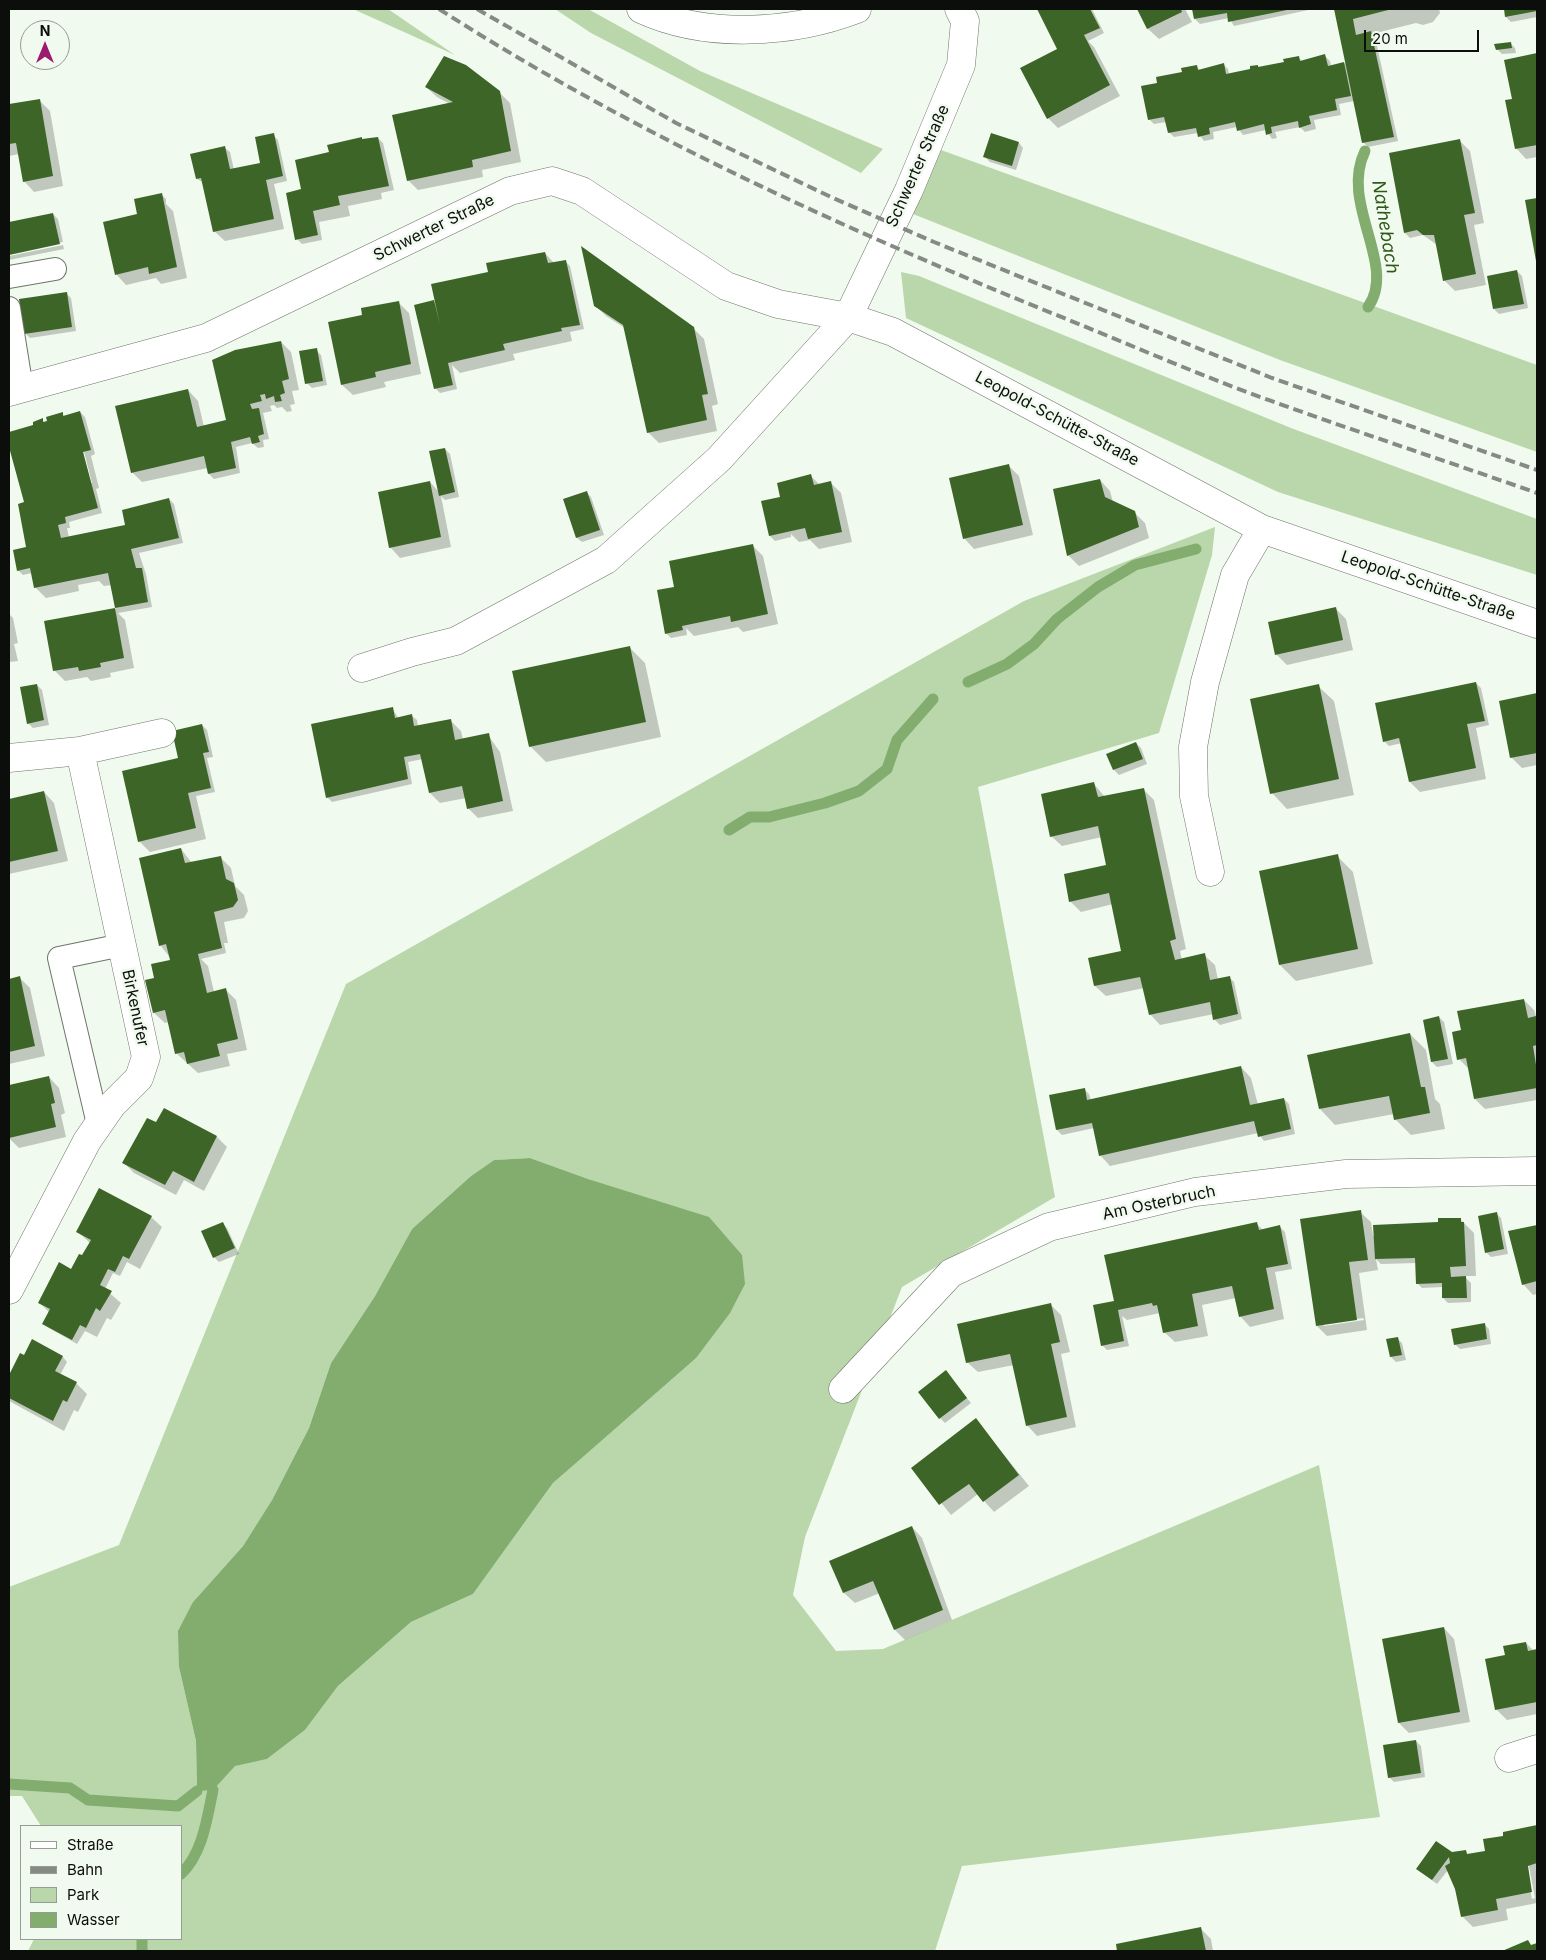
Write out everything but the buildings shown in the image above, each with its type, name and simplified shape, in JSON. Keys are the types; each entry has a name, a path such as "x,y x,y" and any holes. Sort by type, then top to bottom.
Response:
{"street":[{"path":"641,9 686,22 732,29 779,29 826,20 857,9"},
{"name":"Schwerter Straße","path":"362,668 412,652 456,641 606,560 719,458 848,317 909,190 961,64 965,20 960,9"},
{"name":"Schwerter Straße","path":"15,391 206,338 510,191 552,180 582,191 726,286 778,304 848,317"},
{"name":"Leopold-Schütte-Straße","path":"848,317 893,332 1262,529 1537,624"},
{"path":"1210,872 1194,796 1193,747 1206,682 1235,575 1262,529"},
{"path":"9,758 80,750 162,733"},
{"name":"Birkenufer","path":"9,1290 98,1124 112,1105 139,1078 146,1057 80,750"},
{"name":"Am Osterbruch","path":"843,1389 951,1273 1049,1227 1195,1192 1346,1174 1537,1171"},
{"path":"1509,1758 1537,1750"}],"lane":[{"path":"9,277 55,268"},
{"path":"9,308 15,391"},
{"path":"98,1124 59,958 122,945"}],"green space":[{"path":"353,9 388,9 455,55"},
{"path":"555,9 588,9 700,71 883,149 861,173 591,33"},
{"path":"941,150 1537,365 1537,452 1280,360 913,214"},
{"path":"901,272 919,276 1291,428 1537,519 1537,575 1278,492 906,318"},
{"path":"1215,527 1212,555 1159,733 978,787 1055,1197 902,1287 805,1537 793,1595 836,1651 883,1649 1319,1465 1380,1817 962,1866 935,1951 28,1951 34,1940 182,1940 182,1825 40,1825 22,1796 9,1796 9,1587 119,1545 346,984 1024,601","holes":["530,1158 591,1180 598,1442 553,1483 473,1594 411,1622 338,1686 305,1730 267,1759 235,1765 197,1791 196,1741 179,1667 193,1602 243,1546 272,1500 309,1428 331,1363 375,1296 412,1229 471,1176 494,1160"]}],"water":[{"path":"530,1158 591,1180 709,1217 742,1255 745,1284 730,1313 696,1358 553,1483 473,1594 411,1622 338,1686 305,1730 267,1759 235,1766 213,1790 197,1791 196,1741 179,1667 178,1631 193,1602 243,1546 272,1500 309,1428 331,1363 375,1296 412,1229 471,1176 494,1160"}],"waterway":[{"name":"Nathebach","path":"1365,151 1359,171 1359,192 1362,213 1377,272 1375,290 1368,307"},
{"path":"968,682 1007,664 1034,644 1057,619 1098,587 1135,565 1196,549"},
{"path":"729,830 750,817 769,817 825,803 859,791 887,769 897,740 933,699"},
{"path":"9,1784 70,1788 88,1800 178,1806 197,1791"},
{"name":"Nathebach","path":"182,1873 199,1846 213,1790"},
{"name":"Nathebach","path":"142,1940 142,1951"}],"railway":[{"path":"439,9 511,54 659,136 887,244 1235,388 1537,493"},
{"path":"477,9 676,123 833,198 934,242 1272,378 1537,470"}]}
